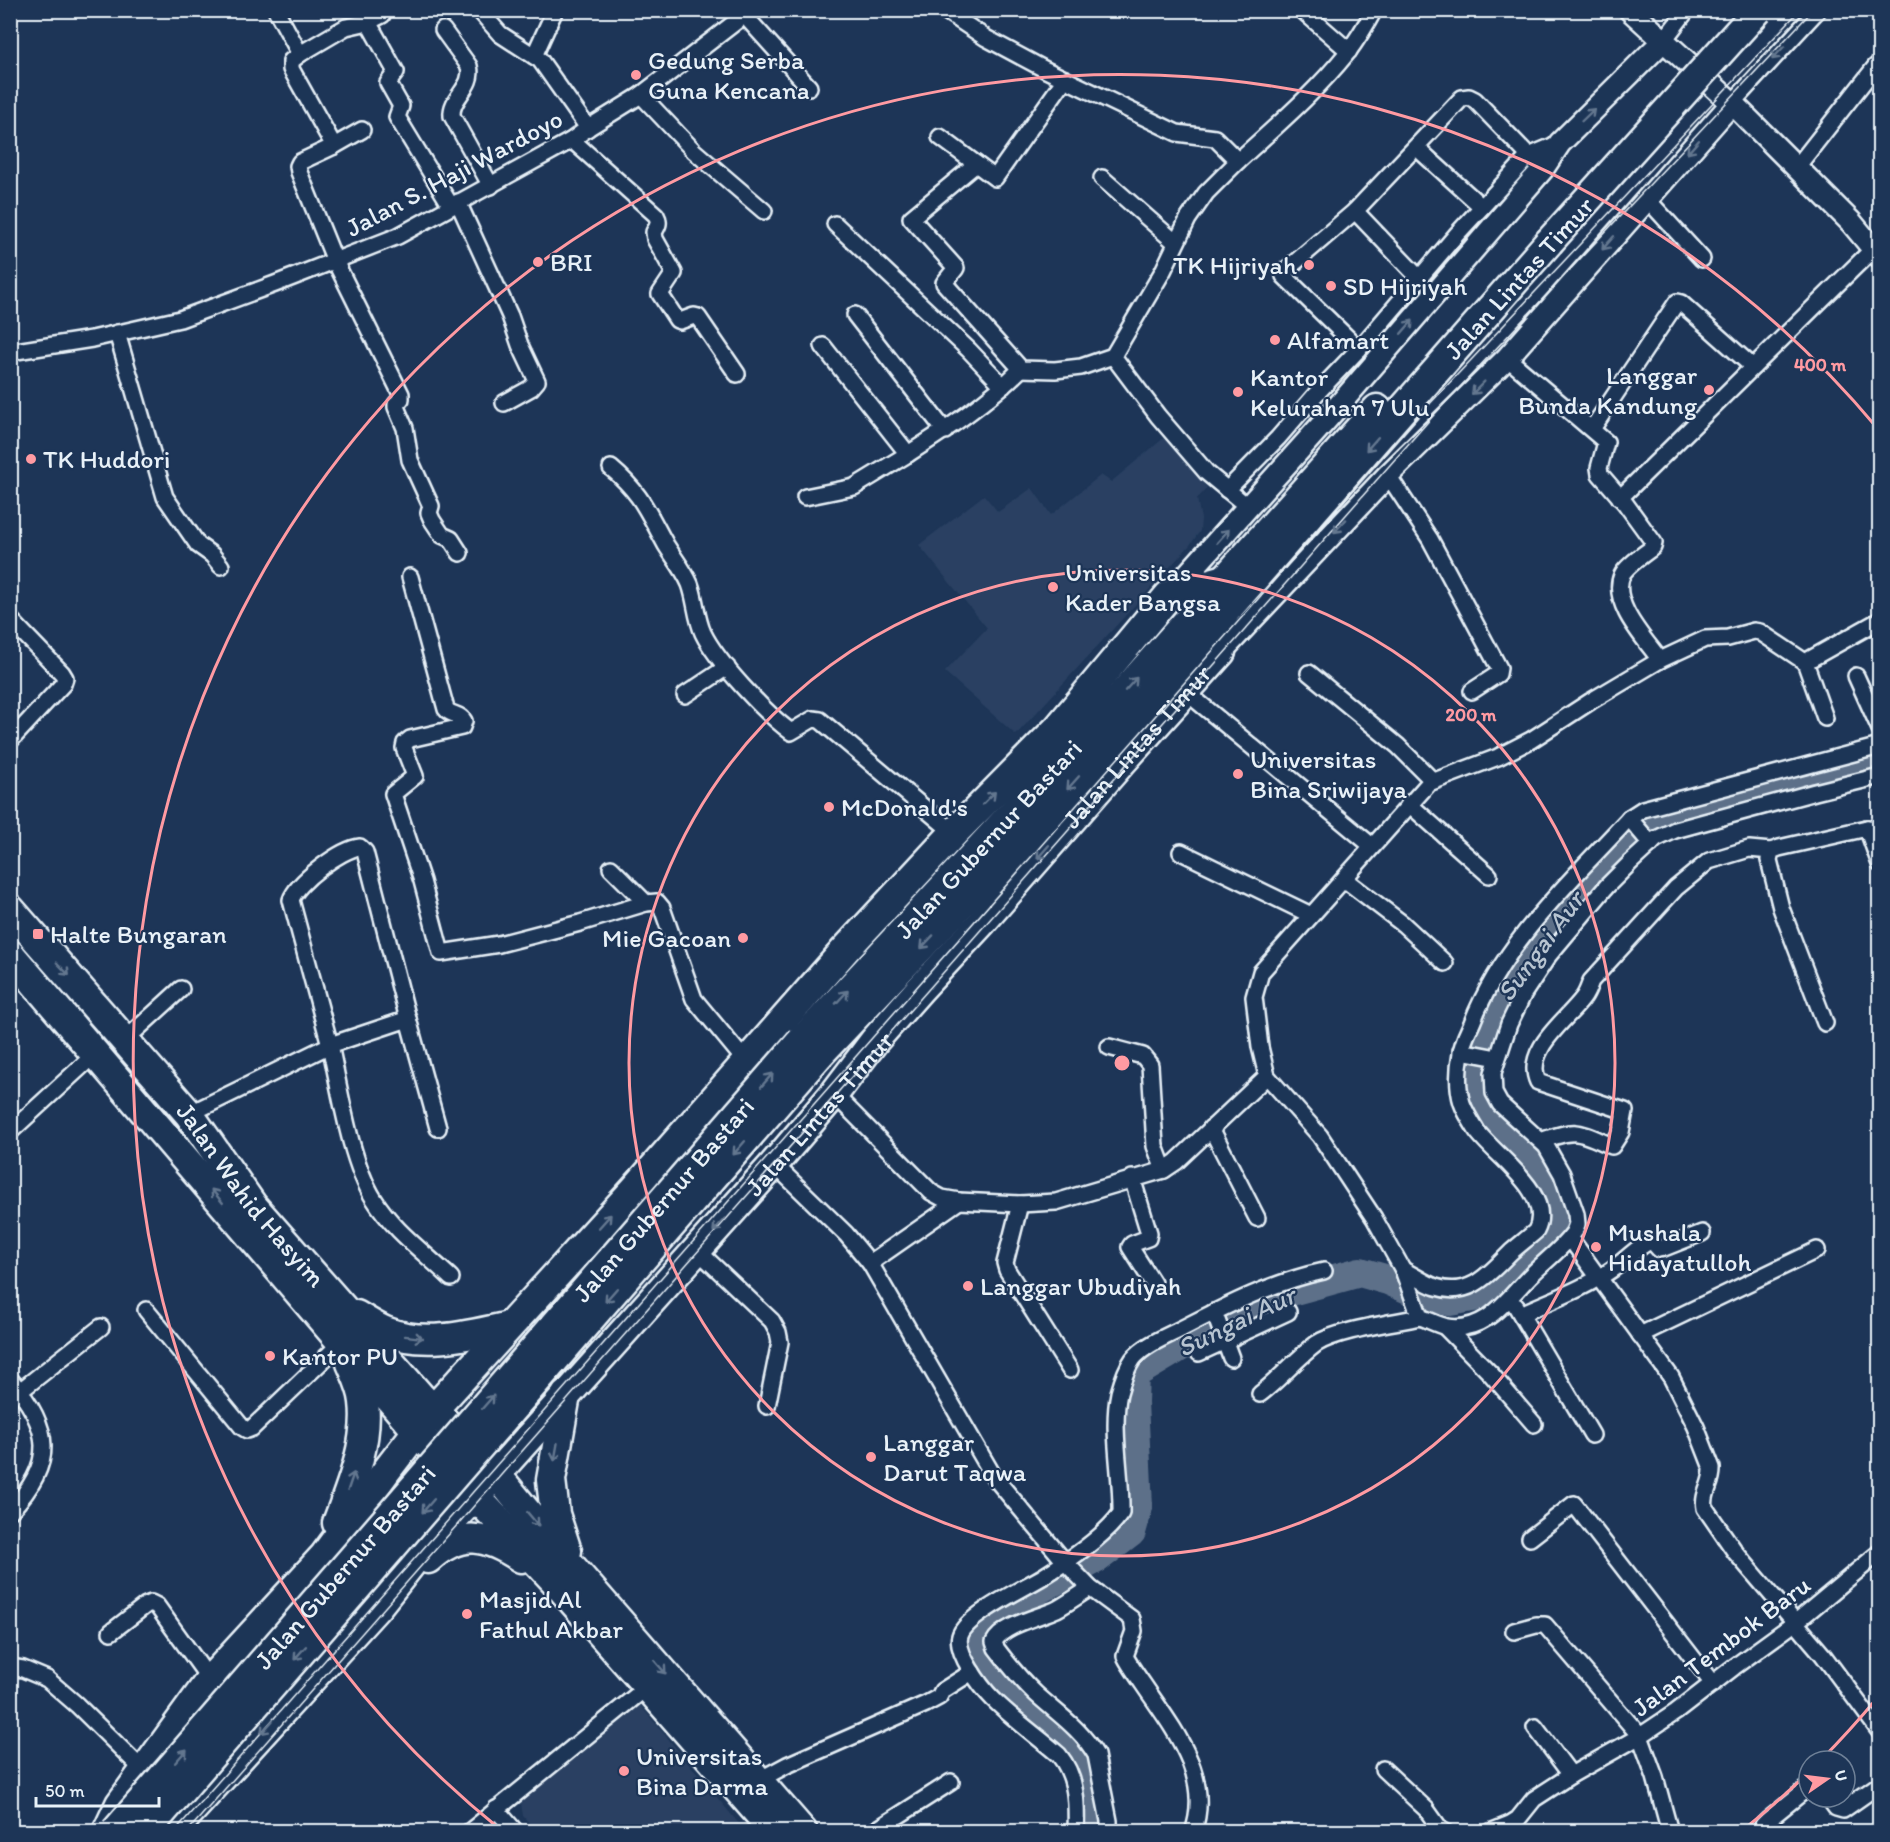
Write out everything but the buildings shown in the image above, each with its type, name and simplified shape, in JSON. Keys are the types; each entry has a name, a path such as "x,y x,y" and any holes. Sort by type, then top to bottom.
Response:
{"highway":[{"name":"Jalan Lintas Timur","path":"496,1474 774,1164 834,1094 875,1040 1221,652 1223,613 1734,10"},
{"name":"Jalan Lintas Timur","path":"1225,579 1542,236 1758,10"},
{"path":"434,1409 634,1190 845,950 954,833 1058,728 1169,595 1225,579"},
{"name":"Jalan Gubernur Bastari","path":"115,1832 810,1048 956,911 1112,723 1225,579"},
{"name":"Jalan Gubernur Bastari","path":"145,1832 963,867 1223,613"},
{"path":"1058,728 1112,723 1121,763"},
{"path":"916,874 963,867"},
{"name":"Jalan Wahid Hasyim","path":"10,909 189,1114 254,1206 341,1308 496,1474 563,1573"},
{"path":"956,911 963,941"},
{"name":"Jalan Wahid Hasyim","path":"10,954 475,1496 563,1573"},
{"path":"544,1288 554,1326 564,1339 578,1351 591,1354 605,1352"},
{"path":"341,1308 386,1331 412,1338 440,1339 471,1335 509,1326"},
{"path":"324,1556 357,1465 364,1429 364,1401 344,1344"},
{"path":"566,1395 551,1480 563,1573 647,1688 775,1832"},
{"name":"Jalan Gubernur Bastari","path":"107,1832 120,1804 210,1680 324,1556 434,1409"},
{"name":"Jalan Gubernur Bastari","path":"169,1832 180,1823 377,1607 415,1559 496,1474"},
{"path":"361,1506 399,1517 407,1528 415,1559"},
{"path":"377,1607 434,1554 451,1543 463,1539 488,1539 563,1573 759,1780 803,1832"}],"street":[{"path":"276,10 300,54"},
{"path":"333,146 289,65 300,54 346,27 368,22 382,15 383,10"},
{"path":"479,10 500,34 540,60 588,128"},
{"path":"534,56 555,10"},
{"path":"944,10 986,38 1177,133 1215,138 1238,160"},
{"path":"1302,10 1349,51"},
{"path":"1120,365 1175,242 1206,193 1238,160 1313,92 1349,51 1374,10"},
{"path":"1620,498 1754,367 1876,253 1851,222 1732,103 1630,10"},
{"path":"1227,490 1359,349 1482,207 1560,143 1664,40 1687,10"},
{"path":"1221,652 1388,475 1507,358 1732,103 1818,10"},
{"path":"748,13 809,87"},
{"name":"Jalan S. Haji Wardoyo","path":"10,352 180,319 398,236 572,140 641,94 748,13"},
{"path":"368,22 396,72 388,83 401,106 398,119 454,204 510,316 520,345 537,381 531,388 504,403"},
{"path":"443,30 470,66 471,72 470,80 453,107 452,116 491,186"},
{"path":"1796,168 1876,66 1880,65"},
{"path":"940,137 995,178 1065,79"},
{"path":"641,94 694,152 764,211"},
{"path":"1359,349 1284,276 1287,270 1355,211 1462,98 1469,97 1475,100 1536,163"},
{"path":"362,130 300,162 298,168 335,261 401,394 396,407 405,428 410,460 432,506 430,517 442,535 451,539 460,553"},
{"path":"572,140 656,215 659,220 654,232 655,239 674,273 661,292 661,297 677,320 698,317 737,374"},
{"path":"1417,148 1482,207"},
{"path":"1169,595 1327,419 1536,163"},
{"path":"976,164 911,218 956,268 944,283 1021,369"},
{"path":"1102,178 1175,242"},
{"path":"1647,199 1702,259"},
{"path":"1355,211 1419,278"},
{"path":"835,224 969,350 1003,386"},
{"path":"1592,429 1677,302 1681,303 1754,367"},
{"path":"855,315 945,431"},
{"path":"117,333 165,497 198,545 212,555 221,566"},
{"path":"823,346 908,454"},
{"path":"1507,358 1592,429 1606,444 1599,472 1654,543 1653,547 1624,572 1621,580 1621,600 1628,616 1660,660"},
{"path":"1120,365 1158,416 1207,473 1248,507"},
{"path":"805,497 854,487 945,431 1021,369 1055,370 1120,365"},
{"path":"611,468 630,483 647,508 689,583 704,635 727,667 760,705 790,731 815,718 820,720 954,833"},
{"path":"1388,475 1430,539 1499,668 1498,674 1472,691"},
{"path":"410,577 446,708 449,713 460,715 464,721 462,727 405,743 404,748 416,774 393,794 422,881 441,953 481,948 545,933 646,903 657,902 661,905 694,999 746,1062"},
{"path":"10,619 65,678 63,684 10,741"},
{"path":"1805,662 1880,620"},
{"path":"1534,1424 1491,1374 1445,1327 1418,1312 1405,1273 1374,1218 1320,1136 1267,1076 1254,997 1261,972 1409,804 1433,781 1498,757 1531,740 1591,700 1660,660 1705,639 1728,638 1754,631 1760,632 1805,662 1825,718"},
{"path":"685,695 727,667"},
{"path":"1309,673 1398,746 1433,781"},
{"path":"1856,676 1880,729"},
{"path":"1185,691 1372,846"},
{"path":"1445,1327 1472,1325 1491,1316 1570,1238 1577,1224 1574,1203 1553,1157 1540,1141 1500,1104 1494,1093 1494,1057 1524,993 1549,955 1607,886 1639,829 1643,809 1880,746"},
{"path":"1639,829 1656,839 1686,827 1880,776"},
{"path":"1409,804 1489,875"},
{"path":"1540,1141 1564,1132 1579,1132 1612,1146 1621,1132 1625,1112 1538,1082 1535,1076 1538,1057 1545,1039 1585,996 1591,981 1676,888 1709,861 1749,849 1771,851 1873,828 1880,864"},
{"path":"1405,1273 1443,1289 1458,1290 1476,1284 1490,1275 1536,1231 1539,1224 1538,1204 1526,1183 1478,1132 1462,1105 1459,1079 1465,1051 1480,1003 1502,963 1529,926 1639,829"},
{"path":"438,1128 365,852 360,847 350,849 319,868 291,900 330,1045 358,1164 374,1199 397,1227 451,1278"},
{"path":"1771,851 1769,860 1781,908 1825,1023"},
{"path":"1181,852 1311,915"},
{"path":"611,868 646,903"},
{"path":"1344,879 1403,924 1445,963"},
{"path":"124,1041 182,989"},
{"path":"189,1114 330,1045 408,1019"},
{"path":"1109,1047 1143,1056 1150,1065 1155,1146 1164,1170"},
{"path":"1465,1051 1494,1057"},
{"path":"10,1132 95,1054"},
{"path":"834,1094 930,1192 942,1198 959,1201 1020,1204 1056,1202 1164,1170 1176,1162 1267,1076"},
{"path":"1211,1128 1257,1218"},
{"path":"774,1164 846,1234 870,1263 994,1477 1087,1585 1132,1619 1134,1626 1125,1656 1190,1758 1197,1783 1198,1817 1193,1832"},
{"path":"1132,1178 1149,1233 1148,1238 1130,1247 1153,1283"},
{"path":"870,1263 959,1201"},
{"path":"1020,1204 1005,1263 1007,1270 1070,1370"},
{"path":"1521,1314 1598,1279 1646,1242 1652,1241 1659,1249 1702,1233"},
{"path":"1570,1238 1675,1385 1713,1468 1713,1478 1703,1500 1705,1508 1736,1553 1796,1622 1880,1732"},
{"path":"697,1250 772,1321 778,1332 780,1342 767,1406"},
{"path":"1640,1335 1817,1250"},
{"path":"1076,1832 1075,1791 1067,1765 1059,1755 992,1698 972,1672 959,1644 962,1630 993,1605 1066,1563 1114,1524 1121,1513 1116,1414 1126,1372 1134,1358 1164,1338 1215,1315 1254,1292 1302,1275 1324,1271"},
{"path":"1511,1298 1592,1435"},
{"path":"146,1310 214,1394 247,1430 252,1428 344,1344"},
{"path":"1199,1353 1223,1337 1288,1312"},
{"path":"1260,1394 1318,1343 1418,1312"},
{"path":"1215,1315 1231,1358"},
{"path":"10,1511 35,1482 41,1469 44,1452 42,1434 36,1418 15,1385 101,1327"},
{"path":"1530,1538 1574,1504 1713,1684"},
{"name":"Jalan Tembok Baru","path":"1670,1832 1640,1736 1676,1712 1796,1622 1880,1552"},
{"path":"1087,1585 1058,1608 1008,1629 994,1642 1017,1676 1076,1728 1096,1755 1109,1821 1109,1832"},
{"path":"111,1632 151,1603 157,1606 210,1680"},
{"path":"1490,1832 1518,1819 1534,1799 1571,1775 1640,1736 1545,1625 1515,1631"},
{"path":"10,1667 23,1669 47,1679 144,1771"},
{"path":"759,1780 787,1765 926,1704 972,1672"},
{"path":"469,1832 647,1688"},
{"path":"1534,1727 1571,1775"},
{"path":"1383,1769 1426,1809 1441,1830 1445,1832"},
{"path":"873,1832 951,1782"},
{"path":"1857,1800 1880,1784"},
{"path":"1763,1832 1763,1825 1797,1797"},
{"path":"496,1809 516,1832"}],"shaded area":[{"name":"Universitas Kader Bangsa","path":"1165,437 1207,488 1197,499 1201,519 1200,531 1190,545 1016,735 945,672 987,628 919,545 984,495 998,512 1032,488 1051,515 1101,475 1111,482"},
{"name":"Universitas Bina Darma","path":"635,1699 740,1825 733,1832 536,1831 523,1816 520,1796"}],"waterway":[{"name":"Sungai Aur","path":"1088,1832 1089,1803 1075,1745 1043,1715 999,1682 981,1638 988,1621 1024,1597 1097,1558 1131,1532 1138,1507 1133,1402 1134,1374 1213,1327 1280,1294 1360,1272 1388,1280 1422,1295 1450,1301 1473,1297 1496,1284 1553,1223 1554,1193 1532,1158 1509,1137 1481,1099 1474,1071 1501,990 1538,940 1613,850 1643,823 1679,811 1774,788 1880,755"}],"tram line":[{"path":"174,1832 1425,409 1800,10"},
{"path":"187,1832 1433,416 1813,10"}],"place":[{"name":"Gedung Serba Guna Kencana","path":"636,75"},
{"name":"BRI","path":"538,262"},
{"name":"TK Hijriyah","path":"1309,265"},
{"name":"SD Hijriyah","path":"1331,286"},
{"name":"Alfamart","path":"1275,340"},
{"name":"Langgar Bunda Kandung","path":"1709,390"},
{"name":"Kantor Kelurahan 7 Ulu","path":"1238,392"},
{"name":"TK Huddori","path":"31,459"},
{"name":"Universitas Kader Bangsa","path":"1053,587"},
{"name":"Universitas Bina Sriwijaya","path":"1238,774"},
{"name":"McDonald's","path":"829,807"},
{"name":"Halte Bungaran","path":"38,934"},
{"name":"Mie Gacoan","path":"743,938"},
{"name":"Mushala Hidayatulloh","path":"1596,1247"},
{"name":"Langgar Ubudiyah","path":"968,1286"},
{"name":"Kantor PU","path":"270,1356"},
{"name":"Langgar Darut Taqwa","path":"871,1457"},
{"name":"Masjid Al Fathul Akbar","path":"467,1614"},
{"name":"Universitas Bina Darma","path":"624,1771"}]}
